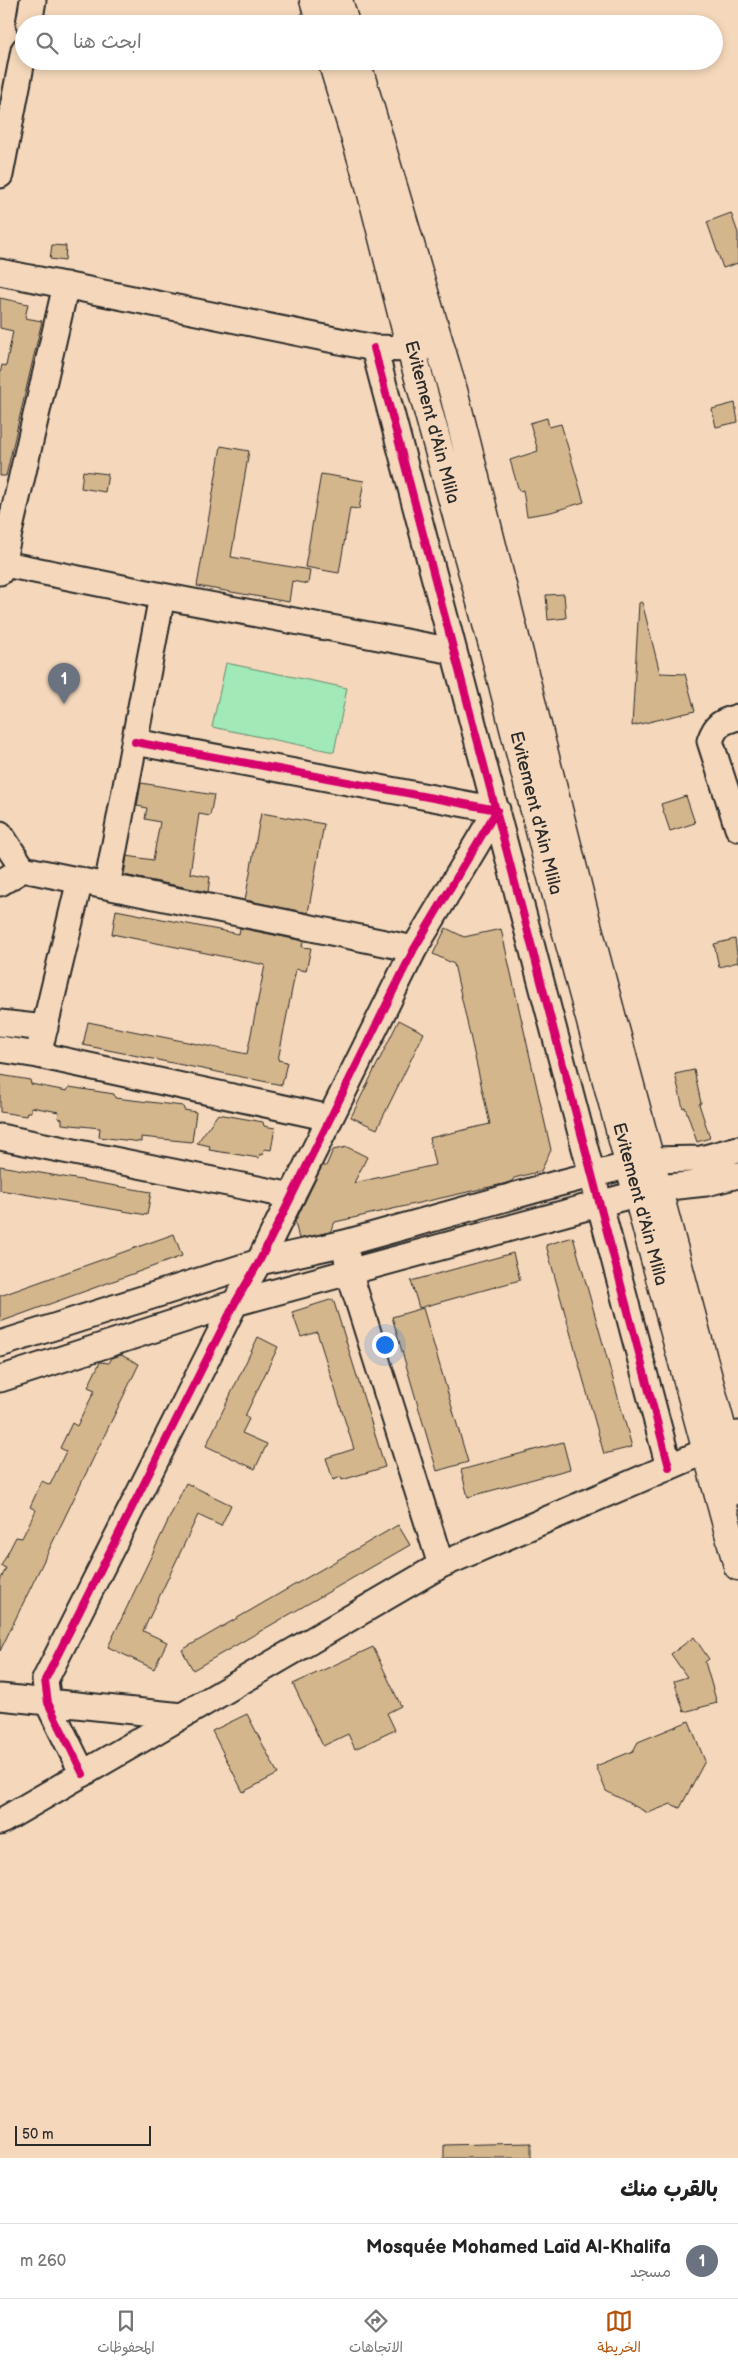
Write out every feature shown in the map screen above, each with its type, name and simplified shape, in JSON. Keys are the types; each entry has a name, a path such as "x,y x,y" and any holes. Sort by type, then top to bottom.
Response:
{"highway":[{"path":"314,0 318,15"},
{"path":"338,0 342,15"},
{"name":"Evitement d'Ain Mlila","path":"335,70 369,182 411,349 494,649 553,880 738,1490"},
{"name":"Evitement d'Ain Mlila","path":"359,70 440,344 586,921 640,1162"},
{"name":"Evitement d'Ain Mlila","path":"723,1442 738,1566"}],"street":[{"path":"30,15 33,0"},
{"path":"0,175 20,70"},
{"path":"0,272 374,348 411,349 440,344"},
{"path":"66,286 1,566 453,651"},
{"path":"374,348 453,651 602,1203 669,1467"},
{"path":"107,886 162,596"},
{"path":"738,717 725,721 714,728 710,741 738,828"},
{"path":"135,742 497,810"},
{"path":"83,1774 48,1702 45,1680 235,1303 259,1262 414,949 497,810"},
{"path":"0,834 23,869"},
{"path":"0,883 23,869 414,949"},
{"path":"38,1055 80,880"},
{"path":"0,1023 45,1028"},
{"path":"0,1048 330,1118"},
{"path":"0,1137 292,1196"},
{"path":"0,1344 259,1262 345,1243 640,1162 701,1159 738,1149"},
{"path":"0,1378 235,1303 648,1191 706,1183 738,1175"},
{"path":"345,1243 349,1272 441,1565"},
{"path":"0,1822 441,1565 723,1442"},
{"path":"0,1697 182,1716"}],"green space":[{"path":"226,663 347,688 334,752 212,727"}],"building":[{"path":"731,213 738,233 738,263 723,268 707,222"},
{"path":"52,245 66,246 65,261 50,259"},
{"path":"0,298 28,304 25,318 42,321 6,476 0,476 0,374 2,365 6,366 13,331 0,328"},
{"path":"735,403 738,422 716,427 712,409"},
{"path":"547,418 549,427 561,424 584,502 551,512 527,516 523,490 519,491 510,460 538,451 530,423"},
{"path":"221,446 249,451 231,557 310,570 308,584 292,581 289,602 197,586"},
{"path":"83,471 108,474 105,492 81,488"},
{"path":"321,474 364,481 359,509 350,508 339,573 305,567"},
{"path":"564,594 566,618 548,620 546,595"},
{"path":"642,602 660,673 685,674 695,711 632,726 639,603"},
{"path":"141,783 214,795 210,816 199,814 190,873 210,877 208,892 124,875 127,856 153,860 160,822 145,819 147,808 137,806"},
{"path":"686,796 695,823 670,831 661,804"},
{"path":"261,813 324,824 308,913 245,900"},
{"path":"116,910 239,934 240,928 303,941 302,947 311,948 306,971 296,969 278,1060 287,1062 282,1085 83,1045 88,1022 247,1054 265,965 112,934"},
{"path":"446,928 464,937 501,929 551,1150 541,1171 514,1178 512,1181 503,1184 335,1222 330,1232 299,1239 295,1222 322,1166 326,1166 333,1150 347,1147 367,1157 354,1183 435,1165 429,1138 490,1124 454,964 433,954"},
{"path":"735,939 738,962 719,967 714,944"},
{"path":"399,1020 424,1033 377,1129 351,1117"},
{"path":"694,1070 701,1103 699,1104 710,1138 697,1142 685,1107 683,1108 675,1074"},
{"path":"0,1075 30,1080 31,1084 67,1091 69,1087 114,1094 115,1098 183,1106 184,1110 196,1112 192,1142 141,1137 141,1142 99,1137 100,1128 62,1124 62,1119 58,1118 59,1112 31,1107 31,1112 27,1112 26,1116 0,1112"},
{"path":"218,1114 263,1122 264,1126 275,1128 271,1150 264,1149 263,1155 260,1154 259,1158 209,1150 210,1146 197,1143"},
{"path":"0,1166 151,1192 147,1215 0,1190"},
{"path":"174,1234 182,1256 0,1322 0,1296"},
{"path":"573,1237 632,1447 604,1454 546,1245"},
{"path":"513,1253 520,1280 419,1308 411,1281"},
{"path":"333,1299 385,1467 342,1480 341,1477 333,1480 326,1458 354,1449 317,1332 301,1337 292,1312"},
{"path":"423,1308 468,1462 437,1471 392,1317"},
{"path":"258,1337 278,1347 245,1416 249,1419 242,1433 267,1444 255,1469 206,1446"},
{"path":"121,1355 139,1364 0,1651 0,1581 6,1568 1,1566 16,1537 22,1538 36,1510 30,1507 42,1481 50,1485 66,1451 60,1448 72,1423 77,1426 95,1390 88,1387 100,1362 109,1363 112,1358"},
{"path":"563,1442 570,1469 468,1497 461,1470"},
{"path":"186,1483 231,1505 221,1526 198,1515 143,1631 167,1642 154,1669 108,1647"},
{"path":"398,1525 410,1545 193,1670 182,1650"},
{"path":"694,1637 709,1659 705,1662 717,1703 684,1712 674,1681 687,1677 671,1654"},
{"path":"373,1647 401,1706 387,1713 395,1730 355,1749 348,1734 323,1746 293,1684"},
{"path":"247,1714 278,1774 243,1792 212,1731"},
{"path":"689,1721 705,1761 680,1808 671,1804 648,1813 606,1791 596,1766 633,1751 638,1742"},
{"path":"531,2143 531,2158 444,2158 444,2145"}],"cycle path":[{"path":"374,348 669,1467"},
{"path":"83,1774 48,1703 45,1680 235,1303 259,1262 414,949 497,810 135,742"}],"place":[{"name":"Mosquée Mohamed Laïd Al-Khalifa","path":"64,704"}]}
